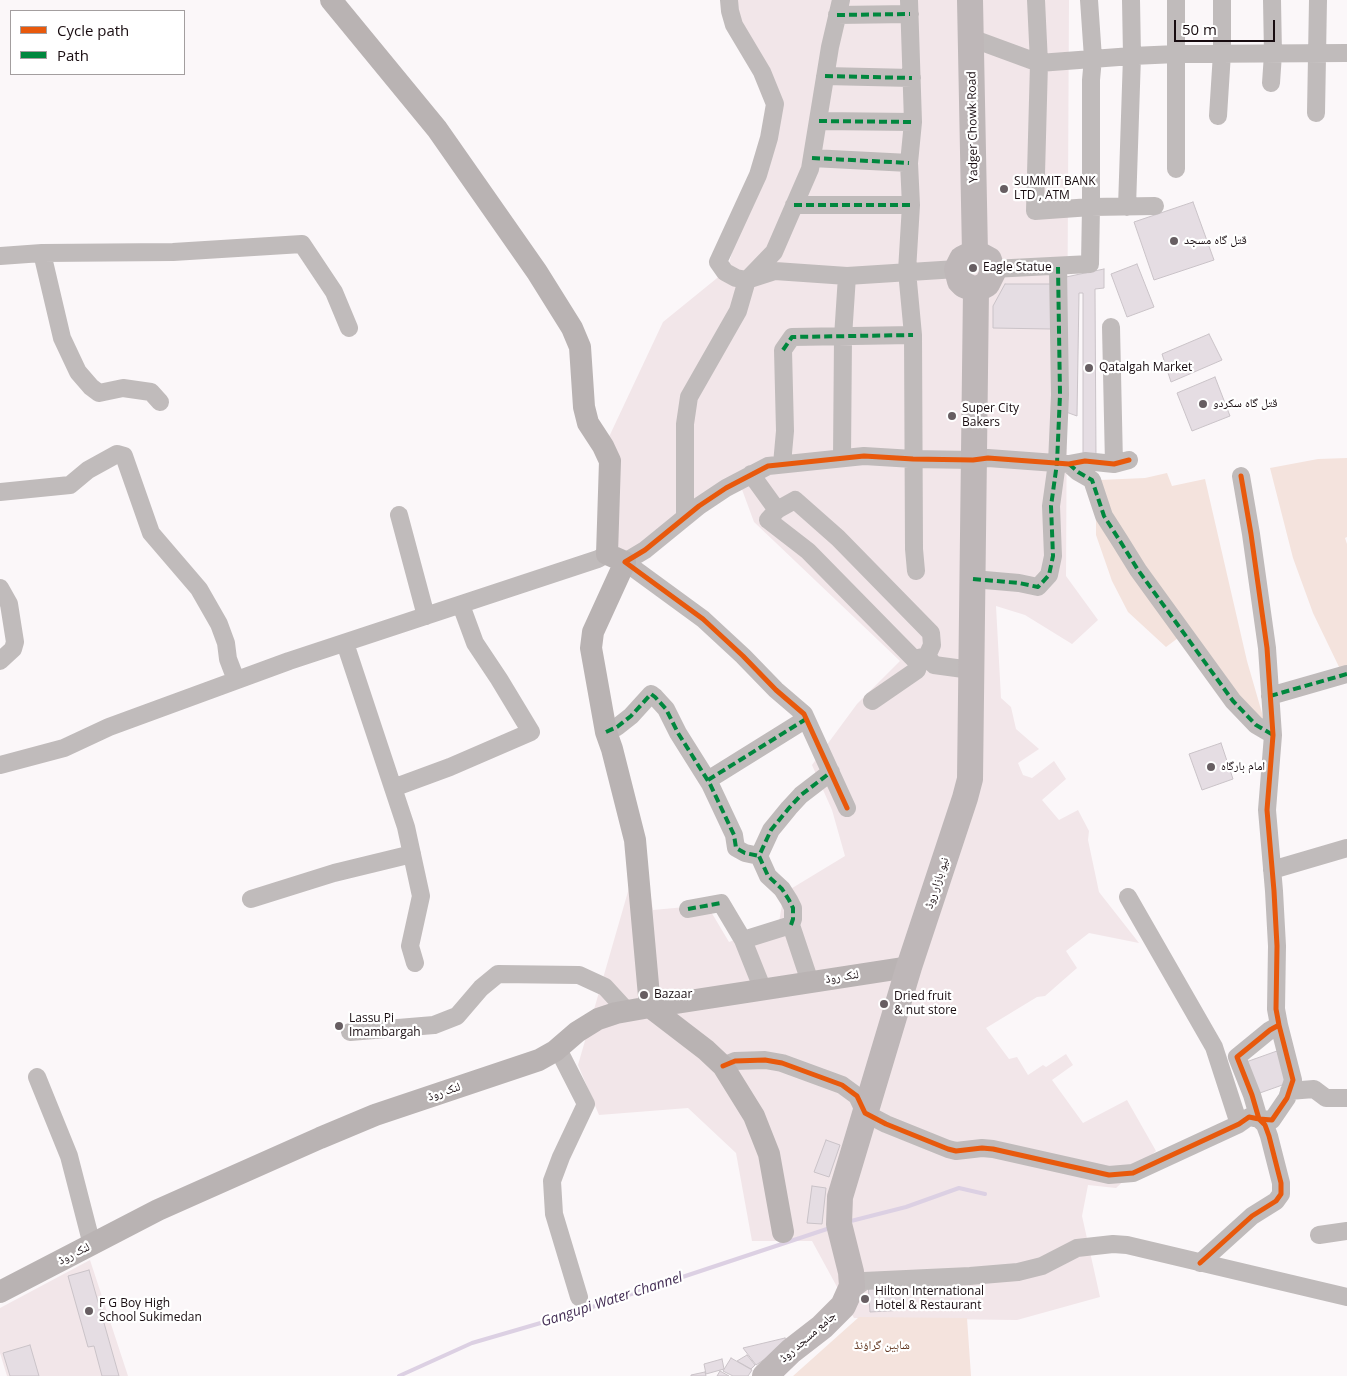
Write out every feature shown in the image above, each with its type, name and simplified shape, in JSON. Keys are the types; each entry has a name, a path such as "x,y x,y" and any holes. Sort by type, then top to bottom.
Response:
{"highway":[{"name":"Yadger Chowk Road","path":"970,0 975,264"},
{"path":"973,460 976,290 987,284 991,279 975,264"},
{"name":"نیو بازار روڈ","path":"847,1294 852,1286 851,1272 840,1224 840,1197 909,967 970,779 973,460"},
{"name":"جامع مسجد روڈ","path":"765,1376 791,1351 822,1327 843,1306 847,1294"}],"main road":[{"path":"331,0 437,129 537,272 572,328 580,347 584,407 588,423 603,446 610,462 616,558 593,632 591,648 606,732 612,749 634,840 650,1007 724,1066 754,1116 769,1154 783,1232"},
{"name":"لنک روڈ","path":"0,1292 158,1210 330,1134 375,1116 539,1060 558,1049 577,1032 598,1020 627,1011 650,1007 909,967"}],"street":[{"path":"729,0 734,25 762,72 775,104 769,138 758,175 718,262 725,272 736,278 747,280 775,271 848,276 975,264 1058,267 1090,264 1091,80 1093,58 1089,0"},
{"path":"1036,0 1039,63 1035,211 1091,207 1155,206"},
{"path":"1127,207 1132,56 1131,0"},
{"path":"1176,0 1176,169"},
{"path":"1218,116 1222,53 1222,0"},
{"path":"1271,83 1273,54 1272,0"},
{"path":"1316,113 1318,0"},
{"path":"686,516 685,424 689,397 738,312 747,280 774,252 810,169 830,47 839,8 910,7 913,122 909,163 911,205 907,271 913,335 912,459 916,571"},
{"path":"971,38 1039,63 1176,54 1347,53"},
{"path":"825,76 912,78"},
{"path":"819,121 913,122"},
{"path":"812,158 909,163"},
{"path":"794,205 911,205"},
{"path":"0,256 42,252 173,252 302,244 334,292 349,328"},
{"path":"42,252 62,338 78,372 99,393 123,388 151,392 160,402"},
{"path":"973,579 1019,583 1038,587 1049,575 1053,556 1051,506 1063,463 1058,267"},
{"path":"842,458 843,337 848,276"},
{"path":"0,765 64,748 109,727 236,680 426,616 598,559 616,558 645,550 686,516 726,488 768,466 864,456 973,460 988,458 1063,463 1085,461 1121,462 1111,327"},
{"path":"782,464 785,431 783,350 792,337 913,335"},
{"path":"0,492 70,485 88,470 117,454 124,456 151,533 199,590 219,624 226,643 228,660 236,680"},
{"path":"1063,463 1092,480 1104,516 1124,548 1233,702 1256,725 1273,735"},
{"path":"752,474 777,510"},
{"path":"724,1066 735,1061 765,1060 782,1063 842,1085 857,1096 865,1113 886,1124 956,1151 982,1148 993,1149 1090,1172 1118,1176 1133,1173 1239,1124 1249,1117 1272,1120 1287,1098 1293,1080 1276,1009 1277,946 1267,810 1273,735 1266,638 1241,476"},
{"path":"872,701 917,670 921,658 932,645 932,633 838,538 795,500 777,510 768,520 808,551 921,658 934,665 972,670"},
{"path":"399,515 426,616"},
{"path":"616,558 703,619 776,690 804,714 847,808"},
{"path":"0,588 9,604 15,642 13,649 0,661"},
{"path":"393,788 450,768 531,732 475,643 461,605"},
{"path":"345,643 406,827 422,896 410,946 414,963"},
{"path":"1270,696 1347,674"},
{"path":"606,732 618,727 651,694 666,709 678,733 708,780 734,835 736,848 745,853 759,856"},
{"path":"708,780 806,719"},
{"path":"810,982 791,925 793,908 782,889 768,876 759,856 771,830 789,808 801,795 831,772"},
{"path":"1272,870 1347,848"},
{"path":"251,899 334,873 412,854"},
{"path":"1128,897 1214,1048 1239,1124"},
{"path":"688,909 721,903 743,940 763,990"},
{"path":"743,940 791,925"},
{"path":"350,1032 434,1025 457,1016 481,988 498,974 579,975 605,988 627,1011"},
{"path":"1200,1263 1252,1216 1276,1201 1281,1194 1281,1183 1269,1136 1265,1125 1259,1119 1237,1057 1279,1025"},
{"path":"558,1049 586,1104 552,1181 554,1214 579,1297"},
{"path":"37,1077 69,1156 92,1245"},
{"path":"1289,1091 1314,1090 1326,1098 1347,1098"},
{"path":"1319,1234 1347,1231"},
{"path":"847,1294 864,1281 1018,1272 1042,1266 1077,1248 1112,1244 1127,1245 1347,1298"}],"shaded area":[{"path":"721,0 1069,0 1066,576 1098,620 1072,644 1025,615 996,606 1001,698 1011,707 1016,729 1039,749 1018,763 1023,775 1032,778 1054,761 1066,779 1042,800 1059,820 1078,810 1089,831 1088,840 1099,892 1139,943 1089,933 1066,951 1077,968 1045,996 1037,997 986,1028 1009,1059 1017,1057 1028,1075 1043,1065 1046,1067 1066,1054 1073,1065 1052,1080 1083,1123 1127,1100 1156,1151 1116,1188 1088,1185 1082,1216 1100,1297 1017,1320 854,1318 812,1241 752,1241 736,1153 688,1108 599,1115 578,1065 642,843 653,910 707,905 729,942 779,922 784,893 845,856 832,810 812,765 857,704 900,661 754,522 737,476 610,564 600,456 663,322 727,270 773,108"},
{"path":"90,1260 128,1376 7,1376 0,1353 0,1308"}],"green space":[{"path":"1347,458 1347,537 1345,538 1347,544 1347,666 1340,669 1313,613 1293,558 1270,468 1318,459"},
{"path":"1167,473 1172,486 1205,479 1247,661 1264,720 1256,721 1122,538 1099,480 1145,478"},
{"path":"1096,513 1182,635 1166,647 1128,612 1112,581 1096,535"},
{"name":"شاہین گراؤنڈ","path":"859,1317 967,1318 971,1376 793,1376"}],"building":[{"name":"قتل گاہ مسجد","path":"1193,202 1214,260 1154,280 1134,222"},
{"path":"1137,264 1154,307 1127,317 1111,274"},
{"name":"Qatalgah Market","path":"1104,269 1104,288 1095,289 1096,461 1083,460 1083,293 1079,293 1077,416 1066,412 1066,277"},
{"path":"1005,284 1051,284 1051,329 993,328 993,306"},
{"name":"قتل گاہ سکردو","path":"1209,334 1222,360 1171,382 1162,354"},
{"name":"قتل گاہ سکردو","path":"1215,377 1230,416 1192,431 1177,393"},
{"name":"امام بارگاہ","path":"1221,743 1233,779 1202,790 1189,754"},
{"path":"1277,1051 1288,1083 1257,1094 1246,1062"},
{"path":"826,1140 840,1145 829,1177 814,1172"},
{"path":"812,1186 826,1188 822,1224 807,1223"},
{"name":"F G Boy High School Sukimedan","path":"89,1270 119,1376 102,1376 94,1346 88,1347 68,1276"},
{"path":"902,1281 904,1310 870,1312 868,1283"},
{"path":"785,1338 788,1344 756,1365 743,1348"},
{"path":"30,1345 39,1376 10,1376 3,1353"},
{"path":"747,1355 755,1365 751,1369 737,1361"},
{"path":"731,1358 752,1370 748,1376 733,1376 723,1371"},
{"path":"722,1359 724,1369 706,1374 704,1364"},
{"path":"720,1371 729,1376 717,1376"},
{"path":"705,1372 706,1376 691,1376 691,1375"}],"waterway":[{"name":"Gangupi Water Channel","path":"851,1221 906,1207 959,1188 985,1194"},
{"name":"Gangupi Water Channel","path":"399,1376 472,1343 568,1315 827,1229"}],"marked path":[{"path":"837,15 910,14"},
{"path":"825,76 912,78"},
{"path":"819,121 913,122"},
{"path":"812,158 909,163"},
{"path":"794,205 911,205"},
{"path":"973,579 1019,583 1038,587 1049,575 1053,556 1051,506 1057,463 1060,395 1058,267"},
{"path":"783,350 792,337 913,335"},
{"path":"1069,464 1092,480 1104,516 1138,570 1233,701 1256,725 1273,735"},
{"path":"1270,696 1347,674"},
{"path":"606,732 617,727 631,716 651,694 655,697 666,709 678,733 710,784 734,835 736,848 745,853 759,856"},
{"path":"708,780 806,719"},
{"path":"791,925 793,908 782,889 768,876 759,856 771,830 789,808 801,795 831,772"},
{"path":"688,909 721,903"}],"cycle path":[{"path":"847,808 804,714 776,690 703,619 625,562 645,550 699,506 726,488 768,466 864,456 973,460 988,458 1069,464 1085,461 1114,464 1129,460"},
{"path":"1241,476 1267,648 1273,735 1267,810 1274,891 1277,946 1276,1009 1279,1025 1237,1057 1259,1119 1272,1120 1287,1098 1293,1080 1279,1025"},
{"path":"723,1066 735,1061 765,1060 782,1063 842,1085 857,1096 865,1113 886,1124 948,1149 956,1151 982,1148 993,1149 1109,1175 1133,1173 1239,1124 1249,1117 1259,1119 1265,1125 1269,1136 1281,1183 1281,1194 1276,1201 1252,1216 1200,1263"}],"place":[{"name":"SUMMIT BANK LTD , ATM","path":"1004,189"},
{"name":"قتل گاہ مسجد","path":"1174,241"},
{"name":"Eagle Statue","path":"973,268"},
{"name":"Qatalgah Market","path":"1089,368"},
{"name":"قتل گاہ سکردو","path":"1203,404"},
{"name":"Super City Bakers","path":"952,416"},
{"name":"امام بارگاہ","path":"1211,767"},
{"name":"Bazaar","path":"644,995"},
{"name":"Dried fruit & nut store","path":"884,1004"},
{"name":"Lassu Pi Imambargah","path":"339,1026"},
{"name":"Hilton International Hotel & Restaurant","path":"865,1299"},
{"name":"F G Boy High School Sukimedan","path":"89,1311"}]}
